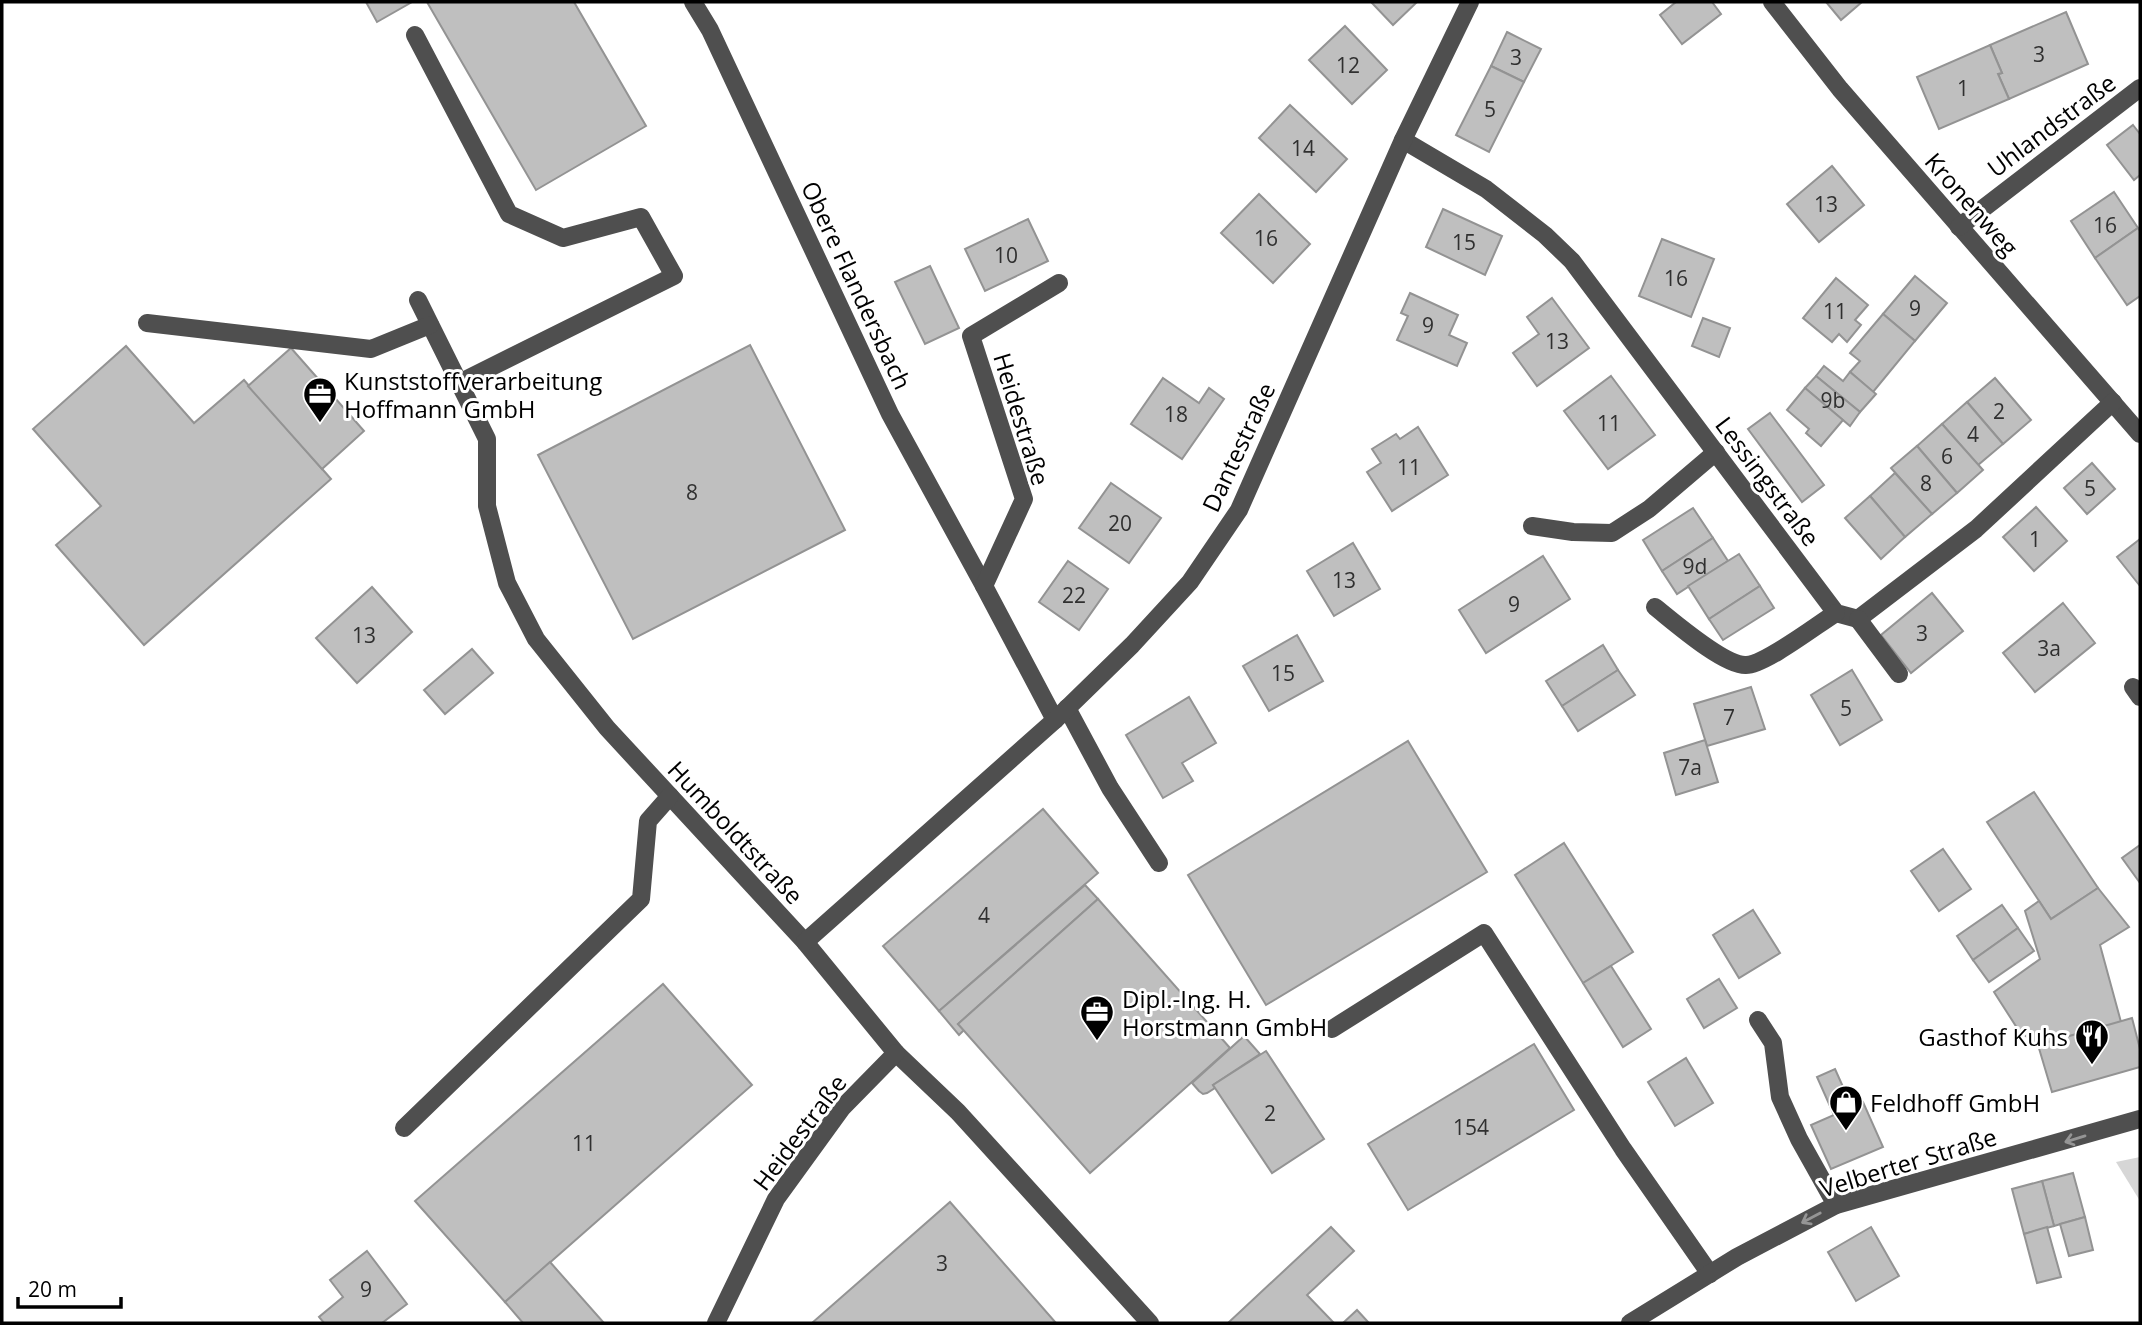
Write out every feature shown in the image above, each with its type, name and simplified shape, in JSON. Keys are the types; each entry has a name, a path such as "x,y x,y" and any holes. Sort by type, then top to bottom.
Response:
{"street":[{"name":"Obere Flandersbach","path":"693,2 710,30 890,414 984,586"},
{"name":"Dantestraße","path":"804,942 1061,714 1132,645 1191,582 1239,510 1403,140 1470,2"},
{"name":"Kronenweg","path":"1772,2 1840,89 2140,434"},
{"path":"415,35 509,214 564,238 641,217 674,276 459,383"},
{"name":"Uhlandstraße","path":"1959,227 2140,88"},
{"name":"Lessingstraße","path":"1403,140 1486,189 1545,235 1572,261 1836,613"},
{"name":"Heidestraße","path":"984,586 1024,499 971,336 1059,283"},
{"name":"Humboldtstraße","path":"418,300 487,439 486,506 506,583 536,639 607,728 804,942 896,1054 958,1112 1150,1323"},
{"path":"147,323 371,349 430,325"},
{"path":"1858,619 1976,529 2113,402"},
{"path":"1532,526 1573,532 1612,533 1649,509 1716,452"},
{"path":"984,586 1061,714 1159,863"},
{"path":"1655,607 1727,661 1747,666 1769,656 1836,613 1858,619 1899,674"},
{"path":"404,1128 641,899 648,821 670,796"},
{"path":"1332,1029 1484,933 1623,1149 1710,1274"},
{"path":"1758,1020 1773,1043 1780,1097 1799,1139 1836,1205"},
{"name":"Heidestraße","path":"716,1323 776,1199 842,1108 896,1054"},
{"name":"Velberter Straße","path":"1630,1323 1737,1257 1836,1205 2140,1119"}],"shaded area":[{"path":"2140,1157 2140,1201 2116,1162"}],"building":[{"path":"366,2 412,2 377,22"},
{"path":"427,2 574,2 646,126 536,190"},
{"path":"1371,2 1417,2 1393,25"},
{"path":"1676,2 1712,2 1721,14 1682,44 1660,15"},
{"path":"1826,2 1862,2 1841,20"},
{"path":"2066,12 2088,64 2009,99 1990,45"},
{"path":"1345,26 1387,70 1352,104 1309,60"},
{"path":"1507,32 1541,49 1524,82 1491,66"},
{"path":"1990,45 2009,99 1939,129 1917,77"},
{"path":"1491,66 1524,82 1489,152 1456,135"},
{"path":"1290,105 1347,159 1316,192 1259,138"},
{"path":"2133,125 2140,134 2140,175 2134,180 2107,145"},
{"path":"1832,166 1864,205 1819,242 1787,204"},
{"path":"2114,192 2138,228 2095,258 2071,221"},
{"path":"1259,194 1310,244 1273,283 1221,233"},
{"path":"1443,209 1502,236 1485,275 1426,247"},
{"path":"1028,219 1048,261 985,291 965,249"},
{"path":"2138,228 2140,296 2127,305 2095,258"},
{"path":"1662,239 1714,259 1691,317 1639,296"},
{"path":"930,266 959,328 925,344 895,282"},
{"path":"1915,276 1947,303 1915,341 1883,314"},
{"path":"1836,278 1868,305 1855,320 1861,325 1847,342 1839,334 1832,342 1803,318"},
{"path":"1410,293 1458,315 1449,335 1467,343 1457,366 1397,340 1408,316 1401,313"},
{"path":"1552,298 1589,348 1537,386 1513,353 1539,334 1527,317"},
{"path":"1883,314 1915,341 1873,392 1850,372 1860,361 1850,353"},
{"path":"1703,318 1730,328 1719,357 1692,346"},
{"path":"750,345 845,530 633,639 538,455"},
{"path":"126,346 194,423 244,380 331,479 144,645 56,545 101,506 33,429"},
{"path":"291,348 364,431 322,469 248,386"},
{"path":"1824,366 1843,381 1850,372 1876,394 1860,412 1816,376"},
{"path":"1611,376 1655,435 1608,469 1564,411"},
{"path":"1816,376 1860,412 1850,426 1805,388"},
{"path":"1163,378 1199,403 1209,388 1224,399 1182,459 1131,424"},
{"path":"1995,378 2031,420 2003,444 1967,402"},
{"path":"1805,388 1843,420 1821,446 1806,433 1809,429 1787,410"},
{"path":"1967,402 2003,444 1978,465 1942,424"},
{"path":"1770,413 1824,485 1802,502 1748,429"},
{"path":"1942,424 1983,470 1957,493 1917,446"},
{"path":"1418,427 1448,475 1392,511 1367,472 1381,463 1372,449 1396,434 1400,439"},
{"path":"1917,446 1957,493 1932,514 1891,468"},
{"path":"2092,463 2115,489 2087,514 2064,488"},
{"path":"1895,473 1932,514 1905,537 1870,496"},
{"path":"1111,483 1161,518 1129,563 1079,528"},
{"path":"1870,496 1905,537 1881,559 1845,518"},
{"path":"2036,507 2067,541 2034,571 2003,537"},
{"path":"1693,508 1713,538 1662,571 1643,540"},
{"path":"1713,538 1728,561 1677,594 1662,571"},
{"path":"2140,539 2140,586 2117,557"},
{"path":"1353,543 1380,589 1334,616 1307,571"},
{"path":"1739,554 1760,586 1709,619 1688,586"},
{"path":"1543,556 1570,599 1486,653 1459,610"},
{"path":"1068,561 1108,589 1079,630 1039,602"},
{"path":"1760,586 1774,608 1723,640 1709,619"},
{"path":"372,587 412,632 357,683 316,638"},
{"path":"1932,593 1963,631 1911,673 1881,635"},
{"path":"2063,603 2095,643 2035,692 2003,653"},
{"path":"1297,635 1323,681 1269,711 1243,666"},
{"path":"1603,645 1618,670 1562,706 1546,681"},
{"path":"472,649 493,673 445,714 424,690"},
{"path":"1618,670 1635,695 1578,731 1562,706"},
{"path":"1852,670 1882,720 1840,745 1811,695"},
{"path":"1751,687 1765,729 1707,746 1694,704"},
{"path":"1189,697 1216,743 1182,763 1193,781 1163,798 1126,735"},
{"path":"1705,740 1718,782 1676,795 1664,753"},
{"path":"1408,741 1487,872 1266,1005 1188,875"},
{"path":"2034,792 2098,888 2051,919 1987,822"},
{"path":"1043,809 1098,873 939,1011 883,946"},
{"path":"1564,843 1633,952 1583,983 1515,875"},
{"path":"2140,845 2140,883 2122,858"},
{"path":"1943,849 1971,889 1939,911 1911,871"},
{"path":"1085,885 1098,899 958,1024 964,1030 959,1035 939,1011"},
{"path":"2098,888 2129,927 2100,945 2121,1022 2038,1045 2019,1031 1994,992 2040,959 2025,911 2039,901 2051,919"},
{"path":"1098,899 1230,1048 1090,1173 958,1024"},
{"path":"2002,905 2018,928 1973,960 1957,936"},
{"path":"1753,910 1780,953 1739,978 1713,935"},
{"path":"2018,928 2034,951 1989,982 1973,960"},
{"path":"1611,966 1651,1029 1623,1047 1583,983"},
{"path":"1719,979 1737,1008 1704,1028 1687,999"},
{"path":"663,984 752,1085 505,1302 415,1201"},
{"path":"2132,1018 2140,1049 2140,1067 2052,1092 2038,1045"},
{"path":"1244,1036 1260,1054 1213,1085 1215,1088 1207,1093 1199,1091 1192,1083"},
{"path":"1534,1044 1574,1110 1408,1210 1368,1144"},
{"path":"1266,1051 1324,1139 1272,1173 1213,1085"},
{"path":"1686,1058 1713,1103 1675,1126 1648,1082"},
{"path":"1835,1069 1852,1107 1863,1102 1883,1147 1831,1169 1811,1125 1834,1115 1817,1077"},
{"path":"2073,1173 2085,1217 2054,1226 2042,1181"},
{"path":"2042,1181 2054,1226 2024,1234 2012,1189"},
{"path":"950,1202 1056,1323 812,1323"},
{"path":"2085,1217 2093,1250 2069,1256 2060,1224"},
{"path":"1331,1227 1354,1251 1307,1295 1334,1323 1228,1323"},
{"path":"1871,1227 1899,1276 1856,1301 1828,1252"},
{"path":"2047,1227 2061,1277 2037,1283 2024,1234"},
{"path":"367,1251 407,1304 382,1323 324,1323 319,1317 343,1297 330,1280"},
{"path":"550,1262 604,1323 523,1323 505,1302"},
{"path":"1357,1310 1369,1323 1343,1323"}],"place":[{"name":"Kunststoffverarbeitung Hoffmann GmbH","path":"320,424"},
{"name":"Dipl.-Ing. H. Horstmann GmbH","path":"1097,1042"},
{"name":"Gasthof Kuhs","path":"2092,1066"},
{"name":"Feldhoff GmbH","path":"1846,1132"}]}
